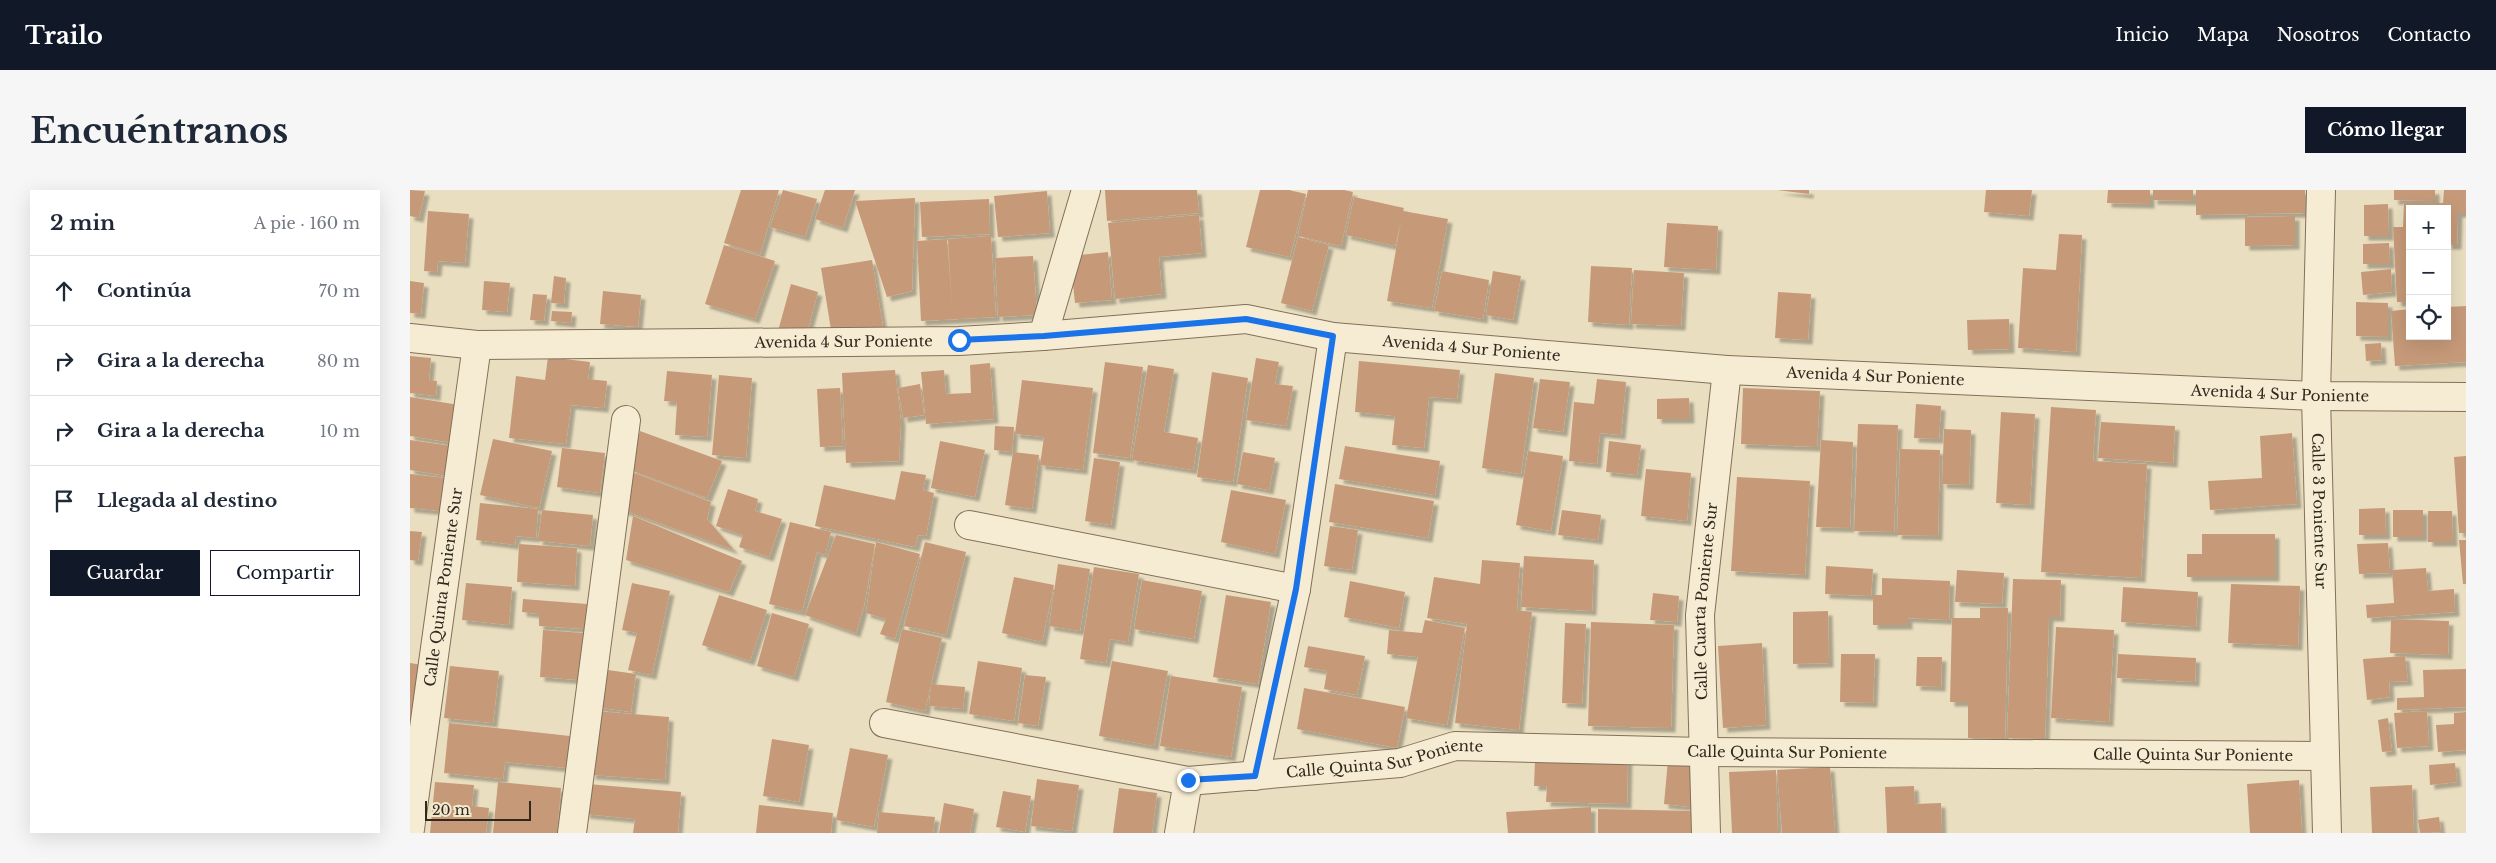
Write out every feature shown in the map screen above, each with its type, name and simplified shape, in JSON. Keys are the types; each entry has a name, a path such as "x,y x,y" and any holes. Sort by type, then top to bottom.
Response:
{"street":[{"path":"1044,336 1086,190"},
{"name":"Calle 3 Poniente Sur","path":"2321,190 2316,396 2327,833"},
{"name":"Avenida 4 Sur Poniente","path":"410,338 477,345 959,340 1044,336 1246,319 1333,336 1727,370 2316,396 2466,397"},
{"path":"884,723 1188,780 1255,776 1296,589 1333,336"},
{"name":"Calle Quinta Poniente Sur","path":"410,829 477,345"},
{"name":"Calle Cuarta Poniente Sur","path":"1706,833 1700,615 1727,370"},
{"path":"572,833 626,420"},
{"path":"969,525 1296,589"},
{"name":"Calle Quinta Sur Poniente","path":"1255,776 1400,763 1455,746 1703,752 2324,756"},
{"path":"1179,833 1188,780"}],"building":[{"path":"410,190 425,191 419,218 410,216"},
{"path":"741,190 779,190 760,254 724,243"},
{"path":"783,190 817,199 805,237 770,227"},
{"path":"825,190 855,190 843,228 815,219"},
{"path":"1105,190 1197,190 1199,213 1107,221"},
{"path":"1260,190 1289,190 1306,194 1290,257 1246,247"},
{"path":"1308,190 1344,190 1353,192 1341,246 1298,236"},
{"path":"1777,190 1809,190 1809,194"},
{"path":"1986,190 2032,190 2029,216 1984,212"},
{"path":"2108,190 2150,190 2150,204 2107,203"},
{"path":"2153,190 2193,190 2193,201 2153,200"},
{"path":"2196,190 2305,190 2305,213 2196,215"},
{"path":"2394,190 2435,190 2435,201 2394,200"},
{"path":"2444,190 2466,190 2466,213 2458,213 2457,245 2451,245 2451,205 2406,205 2406,302 2397,302 2393,227 2403,227 2404,203 2443,203"},
{"path":"1047,191 1050,233 998,237 994,196"},
{"path":"1354,197 1404,208 1403,211 1448,219 1432,308 1387,301 1401,221 1395,246 1346,235"},
{"path":"915,198 912,291 887,297 855,201"},
{"path":"989,199 990,234 922,237 920,202"},
{"path":"2388,204 2389,236 2364,236 2364,205"},
{"path":"428,211 469,214 465,263 438,261 437,272 424,271"},
{"path":"1199,215 1202,253 1159,257 1162,294 1115,299 1108,223"},
{"path":"2295,216 2295,245 2245,246 2245,217"},
{"path":"1667,223 1718,226 1716,270 1664,267"},
{"path":"2059,234 2082,235 2076,352 2018,348 2023,268 2056,270"},
{"path":"991,236 996,317 921,321 917,241 947,239 952,304 948,239"},
{"path":"1298,237 1329,245 1312,311 1281,303"},
{"path":"2389,243 2390,264 2363,264 2363,244"},
{"path":"724,245 775,261 755,319 705,304"},
{"path":"1108,252 1112,300 1075,303 1070,256"},
{"path":"1033,256 1037,315 998,317 995,258"},
{"path":"872,260 883,327 832,336 821,268"},
{"path":"1591,266 1632,268 1629,325 1588,322"},
{"path":"2391,269 2392,292 2363,295 2361,272"},
{"path":"1634,270 1684,273 1681,326 1631,324"},
{"path":"1442,271 1489,280 1483,319 1434,311"},
{"path":"1493,271 1521,276 1513,320 1486,315"},
{"path":"554,276 566,278 564,304 551,303"},
{"path":"410,281 424,283 421,314 410,313"},
{"path":"484,281 510,283 507,312 482,310"},
{"path":"791,284 818,292 805,339 778,331"},
{"path":"603,291 641,295 638,327 600,324"},
{"path":"1778,292 1811,294 1808,340 1775,338"},
{"path":"533,294 547,295 544,321 530,320"},
{"path":"2356,302 2388,303 2388,337 2356,336"},
{"path":"2466,306 2466,362 2395,366 2391,311 2406,309 2406,340 2451,340 2451,307"},
{"path":"552,311 572,312 571,323 551,321"},
{"path":"2009,319 2010,349 1968,350 1967,320"},
{"path":"2381,343 2382,360 2366,361 2365,344"},
{"path":"410,356 431,358 429,380 437,381 436,396 410,393"},
{"path":"548,357 590,362 588,379 607,381 604,408 571,405 566,444 509,438 516,376 545,380"},
{"path":"1256,358 1279,362 1275,384 1293,386 1286,426 1246,420"},
{"path":"1359,361 1460,370 1457,399 1429,397 1424,448 1392,445 1395,416 1355,412"},
{"path":"1105,362 1143,367 1130,458 1093,453"},
{"path":"990,363 994,419 926,424 921,372 944,370 946,394 971,393 970,365"},
{"path":"1148,365 1174,369 1164,432 1198,438 1193,470 1132,460"},
{"path":"895,370 901,422 899,461 846,463 842,373"},
{"path":"667,371 712,375 707,437 675,435 677,402 664,401"},
{"path":"1212,372 1248,378 1233,482 1197,477"},
{"path":"1495,373 1534,378 1521,474 1482,468"},
{"path":"719,375 752,378 746,458 712,455"},
{"path":"1540,379 1570,382 1563,432 1533,428"},
{"path":"1597,379 1626,382 1621,435 1600,433 1597,464 1569,461 1574,402 1594,404"},
{"path":"1022,380 1093,388 1083,470 1040,465 1044,437 1015,434"},
{"path":"920,384 924,415 903,418 898,388"},
{"path":"840,388 843,446 820,447 817,389"},
{"path":"1743,388 1820,391 1817,447 1741,444"},
{"path":"410,397 459,405 453,443 410,436"},
{"path":"1689,398 1690,419 1657,419 1657,399"},
{"path":"1916,404 1941,406 1939,439 1914,438"},
{"path":"2051,407 2096,410 2093,461 2147,464 2141,578 2041,572"},
{"path":"2001,412 2035,414 2030,505 1996,503"},
{"path":"2101,422 2175,426 2173,463 2098,458"},
{"path":"1858,424 1898,425 1894,532 1854,531"},
{"path":"995,426 1014,427 1012,452 994,450"},
{"path":"1944,429 1971,430 1969,485 1942,484"},
{"path":"640,431 722,461 707,498 630,470"},
{"path":"2292,433 2297,504 2210,510 2208,481 2262,478 2260,436"},
{"path":"493,439 552,451 539,508 480,495"},
{"path":"410,440 452,446 447,476 410,470"},
{"path":"1821,440 1853,442 1850,528 1816,527"},
{"path":"940,441 985,450 975,497 931,488"},
{"path":"1609,441 1641,445 1637,475 1606,472"},
{"path":"1345,446 1440,461 1435,495 1339,479"},
{"path":"562,448 605,453 600,493 557,487"},
{"path":"1900,449 1940,450 1938,536 1897,535"},
{"path":"1528,451 1563,456 1551,531 1516,525"},
{"path":"1013,452 1039,455 1032,509 1005,505"},
{"path":"1243,452 1275,458 1269,490 1237,484"},
{"path":"2466,456 2466,533 2459,533 2454,457"},
{"path":"1094,458 1120,462 1111,525 1085,521"},
{"path":"1646,469 1691,473 1687,521 1641,516"},
{"path":"626,470 711,502 707,519 734,550 620,509"},
{"path":"901,471 926,475 923,490 934,493 926,536 918,535 915,547 815,526 824,485 895,500"},
{"path":"410,474 445,478 441,511 410,508"},
{"path":"1737,477 1810,481 1805,575 1731,571"},
{"path":"1335,484 1434,501 1428,538 1329,522"},
{"path":"728,489 758,499 755,511 782,519 769,557 739,547 743,535 716,526"},
{"path":"1231,490 1286,500 1275,554 1221,542"},
{"path":"480,503 538,509 536,538 516,536 515,545 476,540"},
{"path":"2385,508 2386,535 2359,535 2359,509"},
{"path":"542,510 593,515 590,546 538,541"},
{"path":"1562,510 1601,515 1598,540 1558,535"},
{"path":"2393,510 2423,510 2423,537 2393,537"},
{"path":"2428,511 2452,511 2453,542 2428,542"},
{"path":"633,516 742,561 729,592 626,560"},
{"path":"790,522 831,532 825,555 817,552 802,612 769,604"},
{"path":"1330,526 1358,530 1352,570 1324,566"},
{"path":"410,531 422,532 418,561 410,560"},
{"path":"2202,534 2275,534 2275,577 2187,577 2187,554 2202,554"},
{"path":"836,535 875,544 864,606 856,633 805,615"},
{"path":"2459,540 2466,540 2466,584 2463,584"},
{"path":"876,542 920,554 895,639 880,634 886,619 866,613"},
{"path":"925,542 966,552 946,635 904,626"},
{"path":"2388,543 2390,573 2359,574 2357,544"},
{"path":"519,544 577,548 575,586 517,582"},
{"path":"1524,556 1594,560 1592,611 1521,607"},
{"path":"1482,560 1520,563 1517,610 1532,612 1519,730 1455,723 1467,624 1427,618 1434,577 1480,584"},
{"path":"1058,564 1090,569 1080,631 1049,626"},
{"path":"1826,566 1873,569 1871,596 1825,594"},
{"path":"1094,567 1139,574 1128,642 1110,639 1106,663 1080,659"},
{"path":"2426,568 2428,591 2454,589 2455,612 2367,618 2366,605 2394,603 2392,570"},
{"path":"1957,570 2004,573 2002,604 1955,602"},
{"path":"1014,577 1054,585 1042,642 1002,633"},
{"path":"1882,578 1950,581 1949,620 1908,618 1908,625 1873,625 1873,595 1882,595"},
{"path":"2013,579 2061,580 2060,617 2049,617 2045,739 2007,738"},
{"path":"1142,580 1202,591 1194,639 1134,629"},
{"path":"1350,581 1405,592 1399,628 1344,617"},
{"path":"466,583 512,587 509,625 462,620"},
{"path":"632,583 670,591 652,675 628,670 637,633 622,630"},
{"path":"2231,584 2300,586 2298,646 2228,643"},
{"path":"2123,587 2198,592 2196,627 2121,622"},
{"path":"1653,593 1679,596 1677,622 1650,620"},
{"path":"719,595 767,610 750,661 702,645"},
{"path":"1226,595 1271,602 1258,684 1213,677"},
{"path":"523,599 587,604 585,629 539,626 539,614 522,612"},
{"path":"1980,608 2008,608 2005,739 1968,738 1968,702 1950,702 1952,618 1980,618"},
{"path":"1828,611 1829,663 1793,664 1793,612"},
{"path":"772,613 809,624 794,677 757,666"},
{"path":"2391,619 2449,621 2448,655 2390,653"},
{"path":"1425,620 1465,628 1447,725 1406,718 1418,657 1387,654 1389,630 1422,633"},
{"path":"1591,622 1674,625 1671,728 1588,726"},
{"path":"1565,623 1586,624 1582,704 1562,703"},
{"path":"2056,627 2114,630 2109,722 2051,718"},
{"path":"902,629 942,638 925,711 886,702"},
{"path":"543,630 583,633 579,680 540,677"},
{"path":"1762,643 1766,725 1723,728 1718,646"},
{"path":"1308,646 1365,656 1357,695 1324,689 1327,671 1304,667"},
{"path":"1841,654 1875,654 1873,703 1840,702"},
{"path":"2118,654 2196,658 2195,682 2117,678"},
{"path":"2405,656 2408,681 2389,682 2390,697 2367,700 2363,659"},
{"path":"1917,657 1942,657 1941,687 1916,686"},
{"path":"978,661 1022,668 1014,721 969,714"},
{"path":"1112,661 1168,671 1154,746 1099,736"},
{"path":"410,663 423,665 410,729"},
{"path":"450,666 499,671 493,723 444,718"},
{"path":"601,669 636,674 631,712 595,707"},
{"path":"2466,669 2466,707 2397,710 2397,698 2424,697 2423,670"},
{"path":"1025,675 1046,677 1038,726 1018,723"},
{"path":"1171,676 1242,687 1231,757 1160,746"},
{"path":"931,684 965,687 963,709 929,706"},
{"path":"1304,688 1405,707 1397,748 1297,729"},
{"path":"596,711 669,717 665,780 591,775"},
{"path":"2427,711 2429,746 2397,748 2394,713"},
{"path":"2466,712 2466,750 2438,752 2436,725 2454,724 2454,713"},
{"path":"2388,718 2392,751 2382,752 2378,720"},
{"path":"449,723 570,736 567,768 505,762 503,779 444,773"},
{"path":"772,739 809,745 799,802 763,796"},
{"path":"850,748 888,755 874,827 836,820"},
{"path":"1628,757 1627,804 1546,802 1547,786 1534,786 1535,760"},
{"path":"1668,760 1696,763 1691,807 1664,804"},
{"path":"2455,763 2457,782 2430,785 2429,765"},
{"path":"1830,767 1835,833 1782,833 1777,770"},
{"path":"1776,770 1778,833 1732,833 1729,772"},
{"path":"1037,779 1079,785 1072,831 1031,826"},
{"path":"2299,780 2302,833 2250,833 2247,784"},
{"path":"435,782 474,785 472,806 489,808 486,833 430,833"},
{"path":"498,782 561,788 557,833 493,833"},
{"path":"588,784 681,792 678,833 633,833 635,819 585,814"},
{"path":"2412,785 2414,833 2372,833 2370,787"},
{"path":"1914,786 1915,804 1941,803 1942,833 1887,833 1885,787"},
{"path":"1119,788 1157,793 1152,833 1113,833"},
{"path":"1003,791 1031,796 1025,832 996,827"},
{"path":"944,803 974,809 970,833 939,833"},
{"path":"759,805 833,813 831,833 756,833"},
{"path":"1591,807 1591,833 1508,833 1506,812"},
{"path":"1598,809 1695,811 1695,833 1598,833"},
{"path":"879,812 935,817 933,833 877,833"},
{"path":"2439,817 2441,832 2420,833 2418,820"}],"route":[{"path":"959,340 1044,336 1246,319 1333,336 1296,589 1255,776 1188,780"}]}
